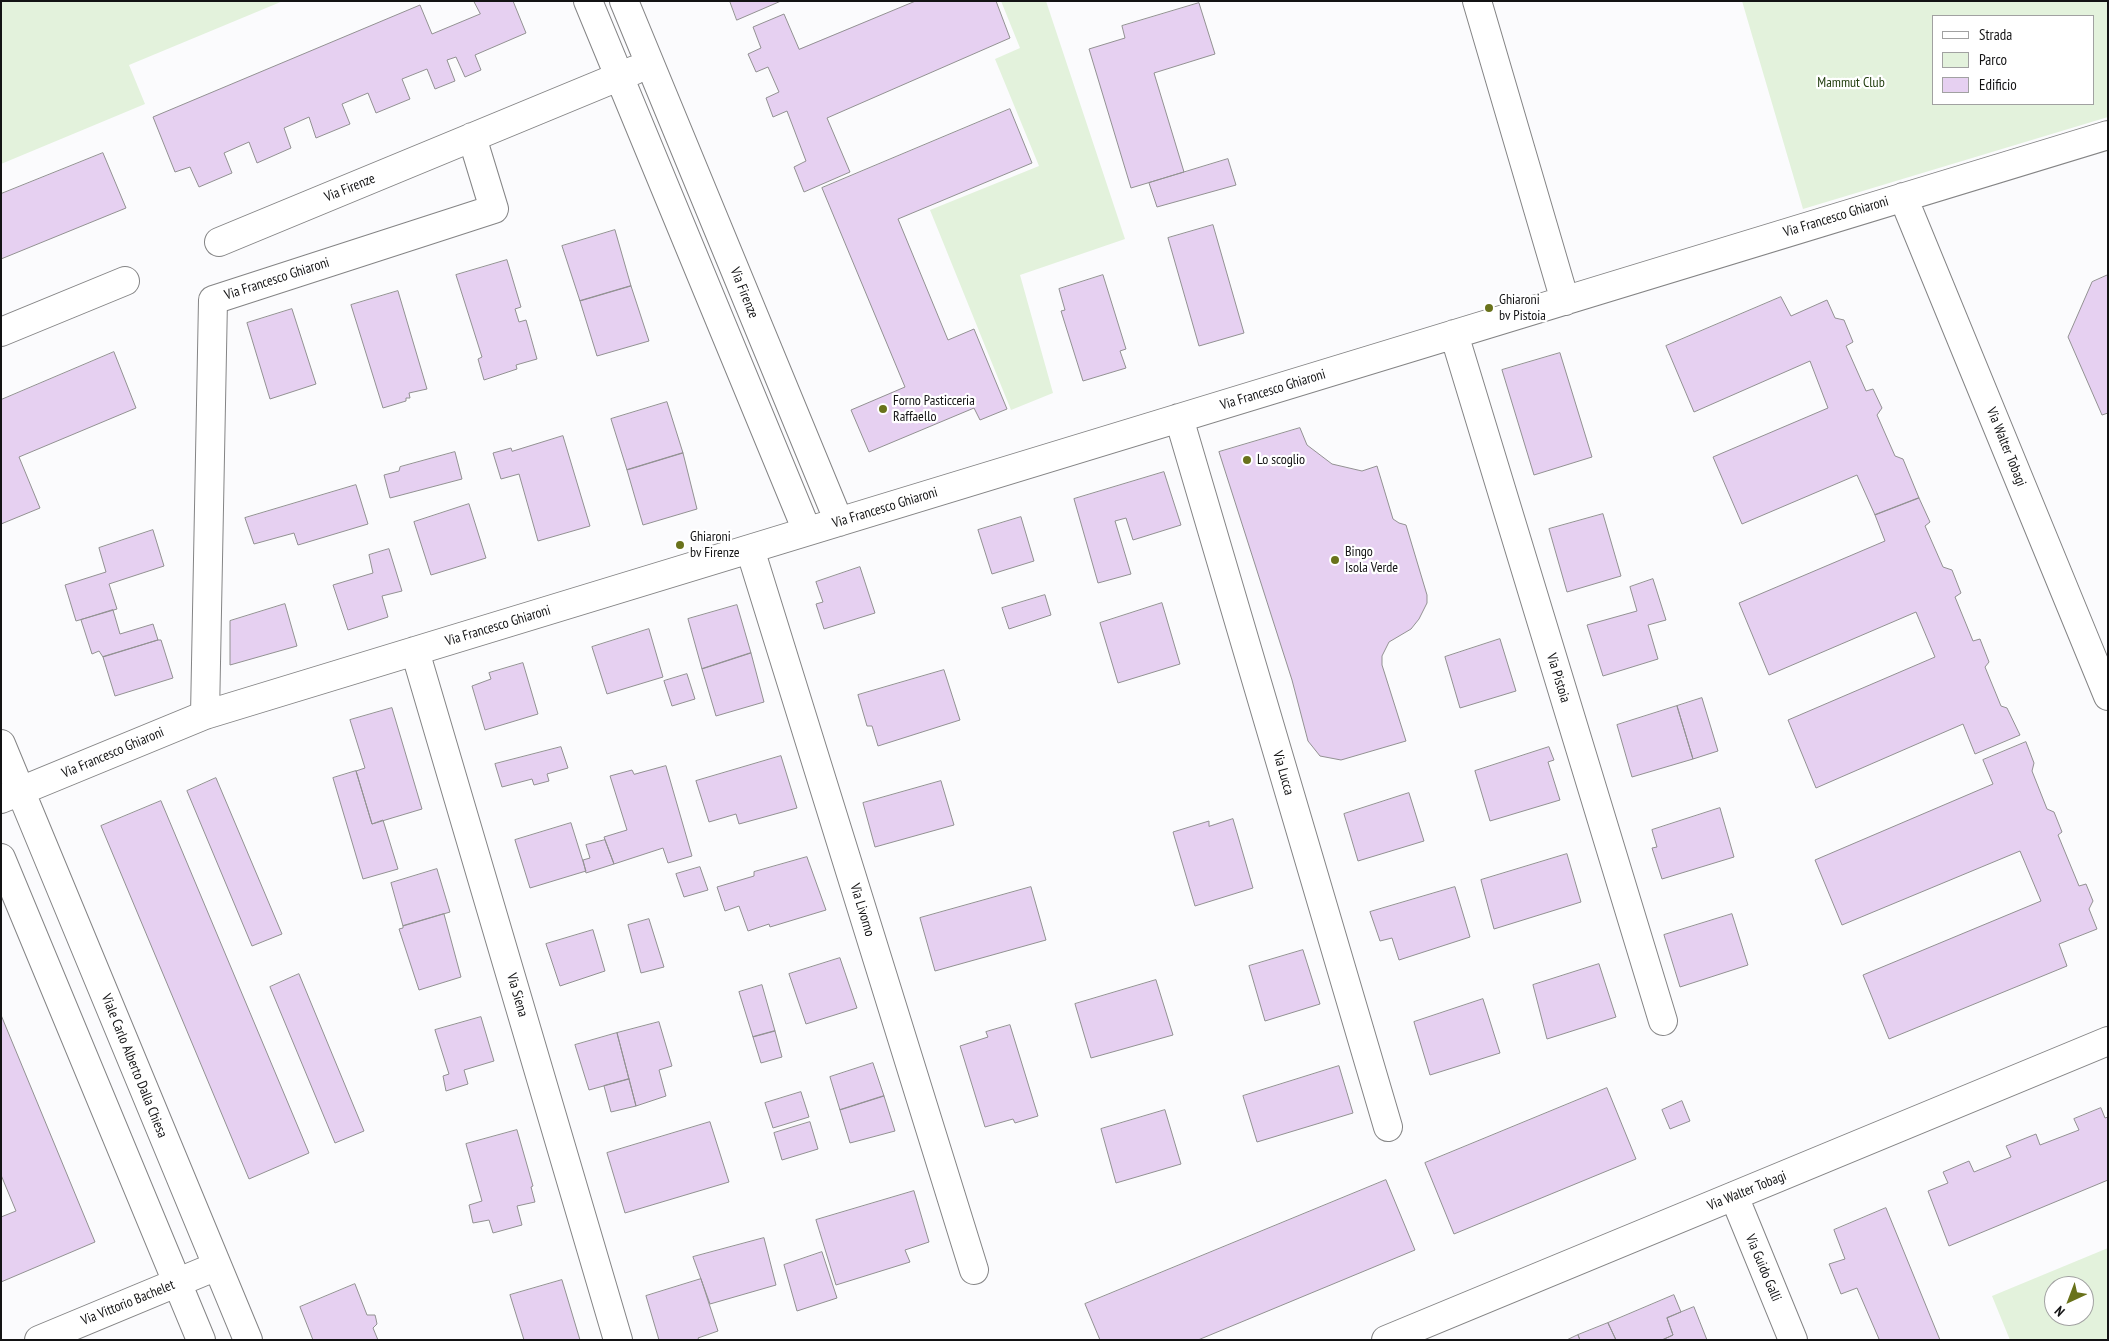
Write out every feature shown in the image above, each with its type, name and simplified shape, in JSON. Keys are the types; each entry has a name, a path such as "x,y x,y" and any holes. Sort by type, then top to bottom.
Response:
{"street":[{"path":"588,1 807,531"},
{"name":"Via Firenze","path":"624,1 839,522"},
{"path":"1478,1 1565,300"},
{"name":"Via Firenze","path":"218,242 650,64"},
{"name":"Via Francesco Ghiaroni","path":"11,796 206,715 2108,135"},
{"name":"Via Francesco Ghiaroni","path":"206,715 213,300 494,209 472,137"},
{"name":"Via Walter Tobagi","path":"1903,197 2108,696"},
{"path":"1,332 125,281"},
{"name":"Via Pistoia","path":"1454,334 1663,1021"},
{"name":"Via Lucca","path":"1179,418 1388,1127"},
{"name":"Via Livorno","path":"750,549 974,1270"},
{"name":"Via Siena","path":"415,651 618,1340"},
{"name":"Viale Carlo Alberto Dalla Chiesa","path":"1,744 11,796 248,1340"},
{"path":"1,858 201,1340"},
{"name":"Via Walter Tobagi","path":"1386,1340 2108,1041"},
{"name":"Via Guido Galli","path":"1734,1196 1793,1340"},
{"name":"Via Vittorio Bachelet","path":"39,1340 217,1266"}],"green space":[{"path":"1,1 283,1 129,65 145,104 1,164"},
{"path":"1001,1 1046,1 1125,239 1020,275 1053,393 1011,410 930,210 1039,166 995,59 1020,48"},
{"name":"Mammut Club","path":"1742,1 2108,1 2108,117 1803,209"},
{"path":"2108,1248 2108,1340 2010,1340 1992,1296"}],"building":[{"path":"474,1 513,1 526,33 475,55 481,70 465,77 456,57 447,60 455,81 435,89 427,69 402,79 410,99 376,113 368,93 342,104 350,124 316,138 309,117 284,128 291,148 257,163 249,142 224,153 232,173 199,187 190,167 175,172 153,117 420,5 432,34 480,14"},
{"path":"730,1 781,1 737,20"},
{"path":"916,1 996,1 1010,38 827,118 850,172 804,192 794,167 806,161 787,111 773,117 766,98 779,92 768,67 756,72 748,54 761,48 753,27 784,14 799,49"},
{"path":"1199,3 1215,54 1154,73 1184,172 1131,188 1089,49 1125,38 1122,26"},
{"path":"1010,109 1032,163 898,219 948,340 974,329 1007,409 980,420 974,408 869,452 851,410 905,387 822,188"},
{"path":"103,153 126,208 1,259 1,194"},
{"path":"1228,159 1236,185 1157,207 1149,183"},
{"path":"1213,225 1244,333 1199,346 1168,238"},
{"path":"615,230 631,286 580,301 562,246"},
{"path":"507,260 521,307 515,309 519,322 526,320 537,359 516,365 517,369 484,380 478,359 482,357 456,275"},
{"path":"1103,275 1126,349 1120,351 1126,368 1083,381 1061,311 1065,310 1059,289"},
{"path":"2108,275 2108,413 2102,415 2068,337 2092,282"},
{"path":"631,286 649,341 597,356 580,301"},
{"path":"398,291 427,389 409,393 410,398 406,398 406,401 383,408 351,305"},
{"path":"1781,297 1791,316 1827,300 1835,318 1844,320 1853,342 1846,346 1866,391 1873,389 1882,408 1877,415 1895,456 1903,459 1919,498 1875,515 1857,475 1742,524 1713,457 1828,408 1810,361 1694,412 1666,346"},
{"path":"292,309 316,384 270,399 247,323"},
{"path":"114,352 136,408 19,457 40,508 1,524 1,400"},
{"path":"1560,353 1592,457 1534,475 1502,370"},
{"path":"667,402 683,453 627,470 611,419"},
{"name":"Bingo Isola Verde","path":"1300,428 1307,445 1332,464 1362,471 1377,466 1393,519 1406,525 1427,595 1427,603 1419,619 1411,629 1389,642 1382,656 1382,665 1406,741 1341,760 1320,756 1308,741 1292,680 1219,452"},
{"path":"563,436 590,526 538,541 519,474 501,479 493,453 511,448 512,451"},
{"path":"455,452 462,479 390,498 384,475 399,471 400,467"},
{"path":"683,453 697,509 643,525 627,470"},
{"path":"1164,472 1181,525 1133,540 1126,518 1115,521 1131,574 1098,583 1074,499"},
{"path":"356,485 368,524 298,545 294,533 254,544 245,518"},
{"path":"1919,498 1930,522 1925,526 1943,567 1952,570 1961,593 1955,597 1973,641 1980,639 1989,662 1985,667 2001,706 2007,708 2020,735 1975,754 1963,724 1816,788 1788,720 1935,657 1916,612 1769,675 1739,603 1885,541 1875,515"},
{"path":"469,504 486,558 431,575 414,522"},
{"path":"1603,514 1621,576 1567,592 1549,529"},
{"path":"1021,517 1034,561 992,574 978,530"},
{"path":"153,530 164,566 109,584 117,609 76,621 65,585 106,572 99,548"},
{"path":"389,549 402,591 382,596 388,617 348,630 333,585 373,573 369,555"},
{"path":"860,567 875,613 824,629 816,604 823,602 816,582"},
{"path":"1653,579 1666,620 1648,625 1658,659 1603,676 1587,625 1637,611 1630,587"},
{"path":"1045,595 1051,615 1009,629 1002,608"},
{"path":"1162,603 1180,664 1118,683 1100,623"},
{"path":"285,604 297,646 230,665 230,621"},
{"path":"737,605 751,653 702,669 688,619"},
{"path":"113,610 120,634 153,624 158,640 103,657 99,651 92,654 81,620"},
{"path":"649,629 663,677 607,694 592,647"},
{"path":"1500,639 1516,691 1460,708 1445,657"},
{"path":"161,640 173,678 115,696 103,657"},
{"path":"751,653 764,702 716,716 702,669"},
{"path":"523,663 538,714 485,730 472,686 491,679 489,673"},
{"path":"944,670 960,720 878,746 872,726 867,726 858,695"},
{"path":"687,674 695,699 672,706 664,681"},
{"path":"1702,698 1718,751 1693,759 1677,706"},
{"path":"1677,706 1693,759 1632,777 1617,725"},
{"path":"392,708 422,809 372,824 356,771 365,768 350,720"},
{"path":"2026,742 2034,763 2032,771 2047,809 2054,812 2062,832 2058,835 2079,886 2086,884 2093,901 2089,909 2097,929 2059,944 2067,966 1889,1039 1863,975 2041,901 2020,851 1842,925 1815,860 1993,784 1983,760"},
{"path":"561,747 568,768 547,774 549,781 534,785 532,779 502,787 495,764"},
{"path":"1549,747 1554,760 1548,762 1560,800 1490,821 1475,771"},
{"path":"781,756 797,808 739,824 736,814 709,822 696,781"},
{"path":"666,766 692,856 668,863 663,848 614,864 604,837 627,830 610,776 632,770 634,774"},
{"path":"356,771 372,824 383,820 398,869 363,879 333,778"},
{"path":"216,778 282,934 252,946 187,791"},
{"path":"941,781 954,825 875,847 863,803"},
{"path":"1409,793 1424,841 1358,861 1344,814"},
{"path":"161,801 309,1153 249,1179 101,826"},
{"path":"1720,808 1734,857 1662,879 1652,848 1657,847 1652,830"},
{"path":"1233,819 1253,888 1195,906 1173,832 1209,821 1209,826"},
{"path":"571,823 586,871 530,888 515,840"},
{"path":"605,840 614,864 586,873 583,860 590,858 586,845"},
{"path":"1567,854 1581,902 1494,929 1481,880"},
{"path":"807,857 826,910 770,927 769,924 748,931 739,906 725,911 717,887 754,876 754,872"},
{"path":"700,867 708,890 684,897 676,874"},
{"path":"437,869 450,912 403,926 391,883"},
{"path":"1031,887 1046,940 935,971 920,918"},
{"path":"1455,887 1470,937 1399,960 1392,938 1380,941 1370,912"},
{"path":"444,914 461,977 419,990 399,929 403,928 403,926"},
{"path":"1732,914 1748,965 1680,987 1664,935"},
{"path":"649,919 664,967 641,973 628,925"},
{"path":"593,930 605,971 560,986 546,944"},
{"path":"1303,950 1320,1004 1265,1021 1249,966"},
{"path":"840,958 857,1008 806,1024 789,974"},
{"path":"1599,964 1616,1017 1547,1039 1533,985"},
{"path":"299,974 364,1131 335,1143 270,987"},
{"path":"1156,980 1173,1035 1091,1058 1075,1004"},
{"path":"762,985 775,1031 753,1037 739,992"},
{"path":"1483,999 1500,1053 1430,1075 1414,1022"},
{"path":"1,1015 95,1242 1,1282 1,1217 16,1211 1,1175"},
{"path":"481,1017 494,1061 464,1070 468,1084 446,1091 443,1076 449,1074 435,1030"},
{"path":"659,1022 672,1066 659,1070 666,1096 636,1106 617,1033"},
{"path":"1010,1025 1038,1116 1015,1123 1013,1119 985,1127 960,1046 988,1037 986,1032"},
{"path":"775,1031 782,1057 761,1063 753,1037"},
{"path":"617,1033 629,1079 589,1090 575,1045"},
{"path":"873,1063 884,1096 840,1110 830,1077"},
{"path":"1339,1066 1353,1113 1257,1142 1243,1096"},
{"path":"629,1079 636,1106 611,1112 604,1086"},
{"path":"1607,1088 1636,1159 1454,1234 1425,1163"},
{"path":"801,1092 809,1117 773,1128 765,1103"},
{"path":"884,1096 895,1131 850,1143 840,1110"},
{"path":"1682,1101 1690,1121 1670,1129 1662,1110"},
{"path":"2101,1108 2105,1118 2108,1117 2108,1180 1949,1246 1928,1191 1948,1183 1943,1172 1969,1161 1974,1172 2011,1157 2006,1146 2036,1134 2040,1145 2079,1130 2074,1119"},
{"path":"1165,1110 1181,1164 1116,1183 1101,1129"},
{"path":"710,1122 729,1182 625,1213 607,1153"},
{"path":"810,1122 818,1149 782,1160 774,1133"},
{"path":"517,1130 533,1186 531,1187 535,1202 517,1206 522,1225 493,1233 489,1220 473,1223 469,1205 482,1201 466,1144"},
{"path":"1386,1180 1415,1250 1198,1340 1100,1340 1085,1304"},
{"path":"914,1191 929,1242 905,1250 910,1262 836,1285 816,1220"},
{"path":"1886,1208 1940,1340 1877,1340 1879,1339 1857,1288 1841,1294 1829,1264 1845,1259 1834,1230"},
{"path":"764,1238 776,1285 710,1304 693,1257"},
{"path":"822,1252 837,1298 797,1311 784,1265"},
{"path":"701,1279 718,1331 698,1338 699,1340 659,1340 646,1296"},
{"path":"562,1280 580,1340 524,1340 510,1295"},
{"path":"355,1284 367,1315 375,1315 377,1324 373,1328 378,1340 313,1340 300,1307"},
{"path":"1674,1295 1681,1312 1667,1318 1673,1335 1662,1340 1616,1340 1608,1323"},
{"path":"1694,1307 1707,1340 1662,1340 1673,1335 1667,1318"},
{"path":"1608,1323 1616,1340 1580,1340 1578,1335"},
{"path":"1578,1335 1580,1340 1567,1340"}],"place":[{"name":"Ghiaroni bv Pistoia","path":"1489,308"},
{"name":"Forno Pasticceria Raffaello","path":"883,409"},
{"name":"Lo scoglio","path":"1247,460"},
{"name":"Ghiaroni bv Firenze","path":"680,545"},
{"name":"Bingo Isola Verde","path":"1335,560"}]}
